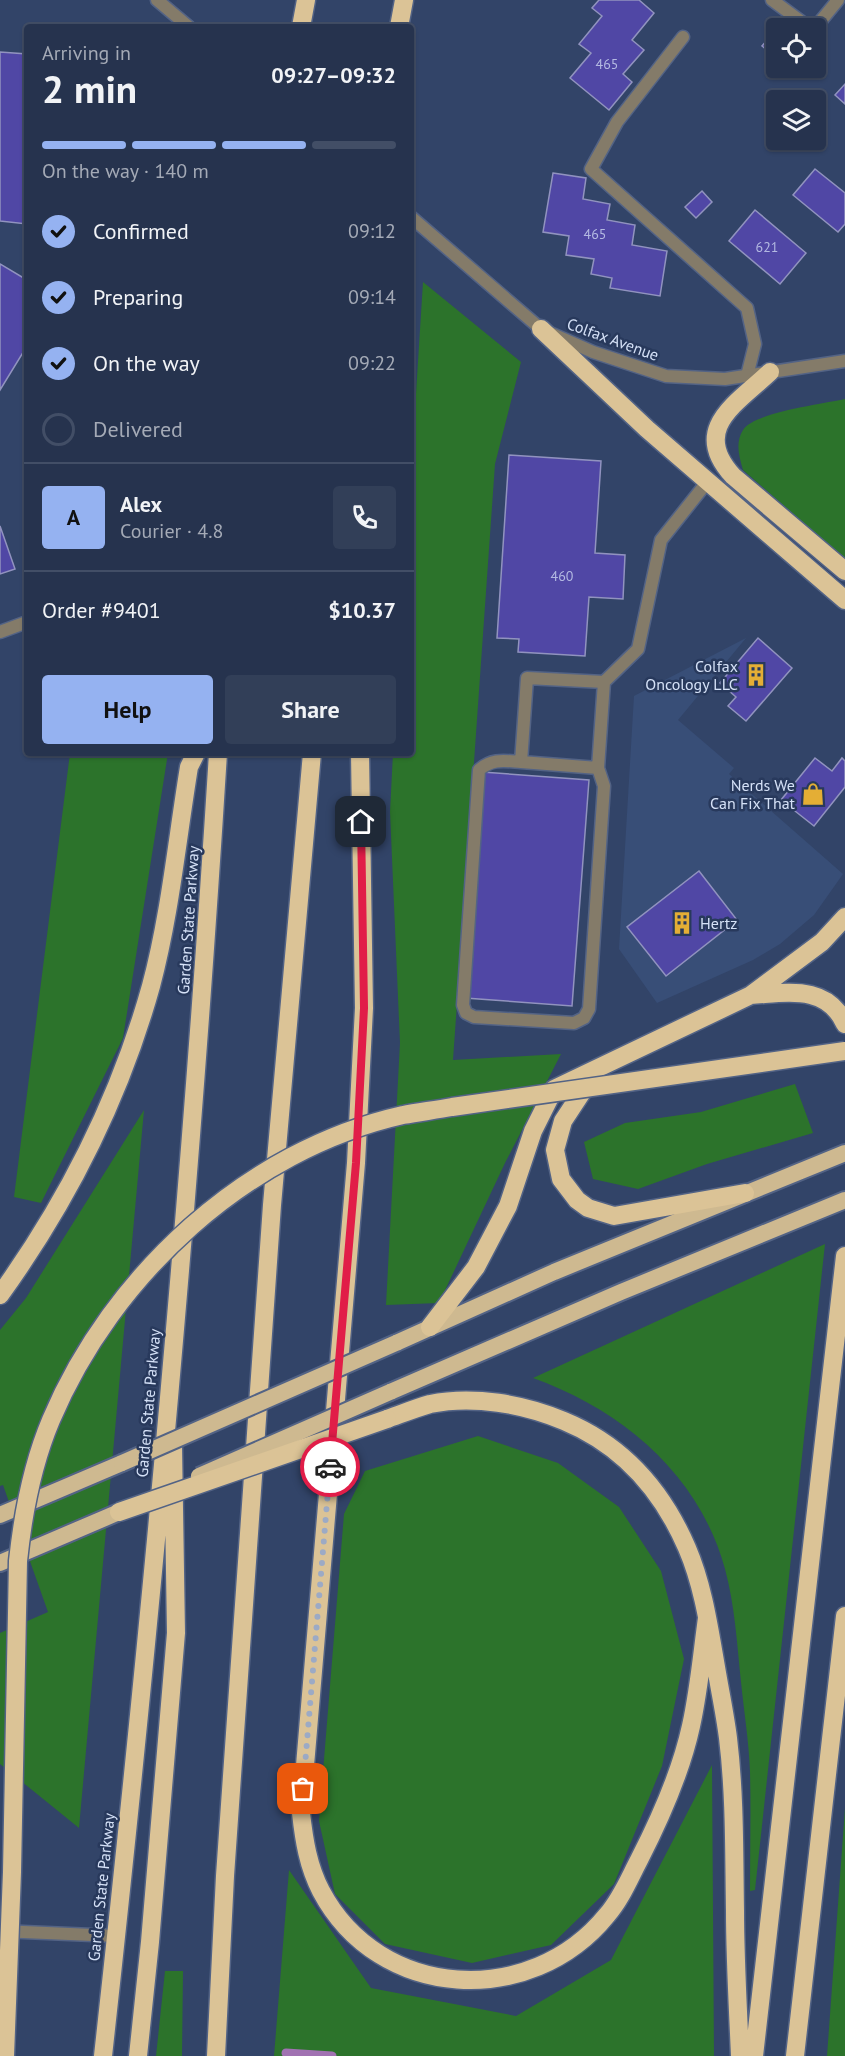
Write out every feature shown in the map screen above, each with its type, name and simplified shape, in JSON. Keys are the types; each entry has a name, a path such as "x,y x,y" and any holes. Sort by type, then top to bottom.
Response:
{"highway":[{"path":"302,24 306,0"},
{"path":"400,24 404,0"},
{"path":"541,329 647,429 845,600"},
{"path":"770,372 719,420 715,434 718,455 733,476 845,571"},
{"path":"0,1295 22,1265 67,1189 122,1073 138,1028 156,963 189,767 194,756"},
{"name":"Garden State Parkway","path":"102,2056 116,1936 199,1059 218,756"},
{"path":"216,2056 225,1876 272,1205 312,756"},
{"path":"360,756 364,1008 357,1139 301,1813 310,1867 337,1915 356,1935 385,1957 428,1975 454,1980 480,1981 512,1976 551,1962 573,1949 603,1920 622,1894 648,1842 670,1789 691,1726 707,1618"},
{"path":"430,1327 476,1267 502,1216 533,1131 554,1089 751,995 816,948 845,917"},
{"path":"751,995 806,992 819,995 831,1004 845,1024"},
{"path":"5,2056 12,1872 18,1561 22,1524 39,1452 63,1392 104,1323 132,1287 197,1221 234,1193 304,1152 358,1129 402,1115 432,1110 845,1050"},
{"path":"598,1069 563,1121 555,1150 561,1179 577,1200 588,1208 614,1216 745,1193"},
{"path":"0,1515 430,1327 845,1153"},
{"path":"0,1563 390,1392 845,1200"},
{"path":"754,2056 845,1256"},
{"path":"138,2056 176,1633 172,1351"},
{"path":"119,1512 430,1404 490,1403 520,1407 553,1416 584,1429 612,1446 640,1475 670,1515 687,1548 699,1582 707,1618 728,1739 735,1851 740,2056"},
{"path":"795,2056 845,1616"},
{"path":"832,1728 845,1708"}],"street":[{"path":"772,0 796,18"},
{"path":"823,18 838,0"},
{"path":"161,3 186,24"},
{"path":"683,37 617,122 591,169 747,308 756,344 747,376"},
{"name":"Colfax Avenue","path":"414,220 541,329 593,352 666,376 725,379 845,361"},
{"path":"598,768 500,760 486,764 479,770 463,1005 466,1013 474,1017 574,1023 584,1018 589,1009 604,786 598,768 604,682 638,649 661,540 708,482"},
{"path":"0,632 24,623"},
{"path":"521,762 527,678 604,682"},
{"path":"0,1930 116,1936"}],"shaded area":[{"path":"746,638 678,720 734,768 729,774 843,874 814,915 780,944 753,960 657,1003 619,949 634,696"}],"green space":[{"path":"423,282 521,362 495,464 453,1060 561,1054 505,1163 439,1303 386,1305 400,1043 390,812 393,756 414,756 414,425"},
{"path":"845,399 845,559 743,470 738,445 743,430 761,418"},
{"path":"70,756 168,756 123,1038 41,1203 14,1197"},
{"path":"795,1084 813,1133 707,1164 638,1189 593,1179 584,1142 625,1123 701,1112"},
{"path":"144,1110 79,1828 0,1764 0,1633 48,1612 3,1485 0,1486 0,1330 26,1298"},
{"path":"825,1244 755,1890 750,1891 748,1738 731,1597 725,1569 713,1535 697,1504 676,1475 653,1450 626,1427 597,1408 566,1391 533,1378"},
{"path":"478,1436 558,1463 619,1507 661,1571 684,1659 662,1766 614,1884 551,1945 472,1963 385,1944 335,1894 319,1821 344,1514 365,1471"},
{"path":"712,1765 714,2056 274,2056 289,1870 371,1988 516,2016 611,1960"},
{"path":"845,1808 845,2056 827,2056"},
{"path":"165,1971 183,1971 182,2056 156,2056"}],"building":[{"path":"599,0 639,0 654,13 632,40 644,50 623,74 632,82 609,110 570,78 591,53 579,44 602,16 592,8"},
{"path":"0,52 24,54 24,224 0,221"},
{"path":"845,84 845,104 835,95"},
{"path":"815,169 845,193 845,224 838,232 793,195"},
{"path":"553,173 586,178 583,199 610,204 607,220 635,225 632,245 667,251 660,296 610,288 612,278 591,274 594,259 566,255 569,236 543,232"},
{"path":"702,191 712,202 696,218 685,207"},
{"path":"755,210 806,253 780,284 729,241"},
{"path":"0,264 24,278 24,351 0,390"},
{"path":"509,455 601,461 595,553 625,555 623,599 589,597 585,656 518,652 519,639 497,638"},
{"path":"0,526 15,569 0,574"},
{"name":"Colfax Oncology LLC","path":"758,638 792,668 746,721 728,706 736,697 720,683"},
{"name":"Nerds We Can Fix That","path":"815,758 832,771 842,758 845,761 845,787 814,826 781,800"},
{"path":"482,772 589,780 572,1006 465,998"},
{"name":"Hertz","path":"699,871 737,920 666,976 627,927"}],"waterway":[{"path":"286,2053 332,2056"}],"way so far":[{"path":"303,1789 330,1467"}],"place":[{"name":"Colfax Oncology LLC","path":"756,675"},
{"name":"Nerds We Can Fix That","path":"813,794"},
{"name":"Hertz","path":"682,923"}],"route":[{"path":"330,1467 356,1163 364,1008 361,822"}]}
